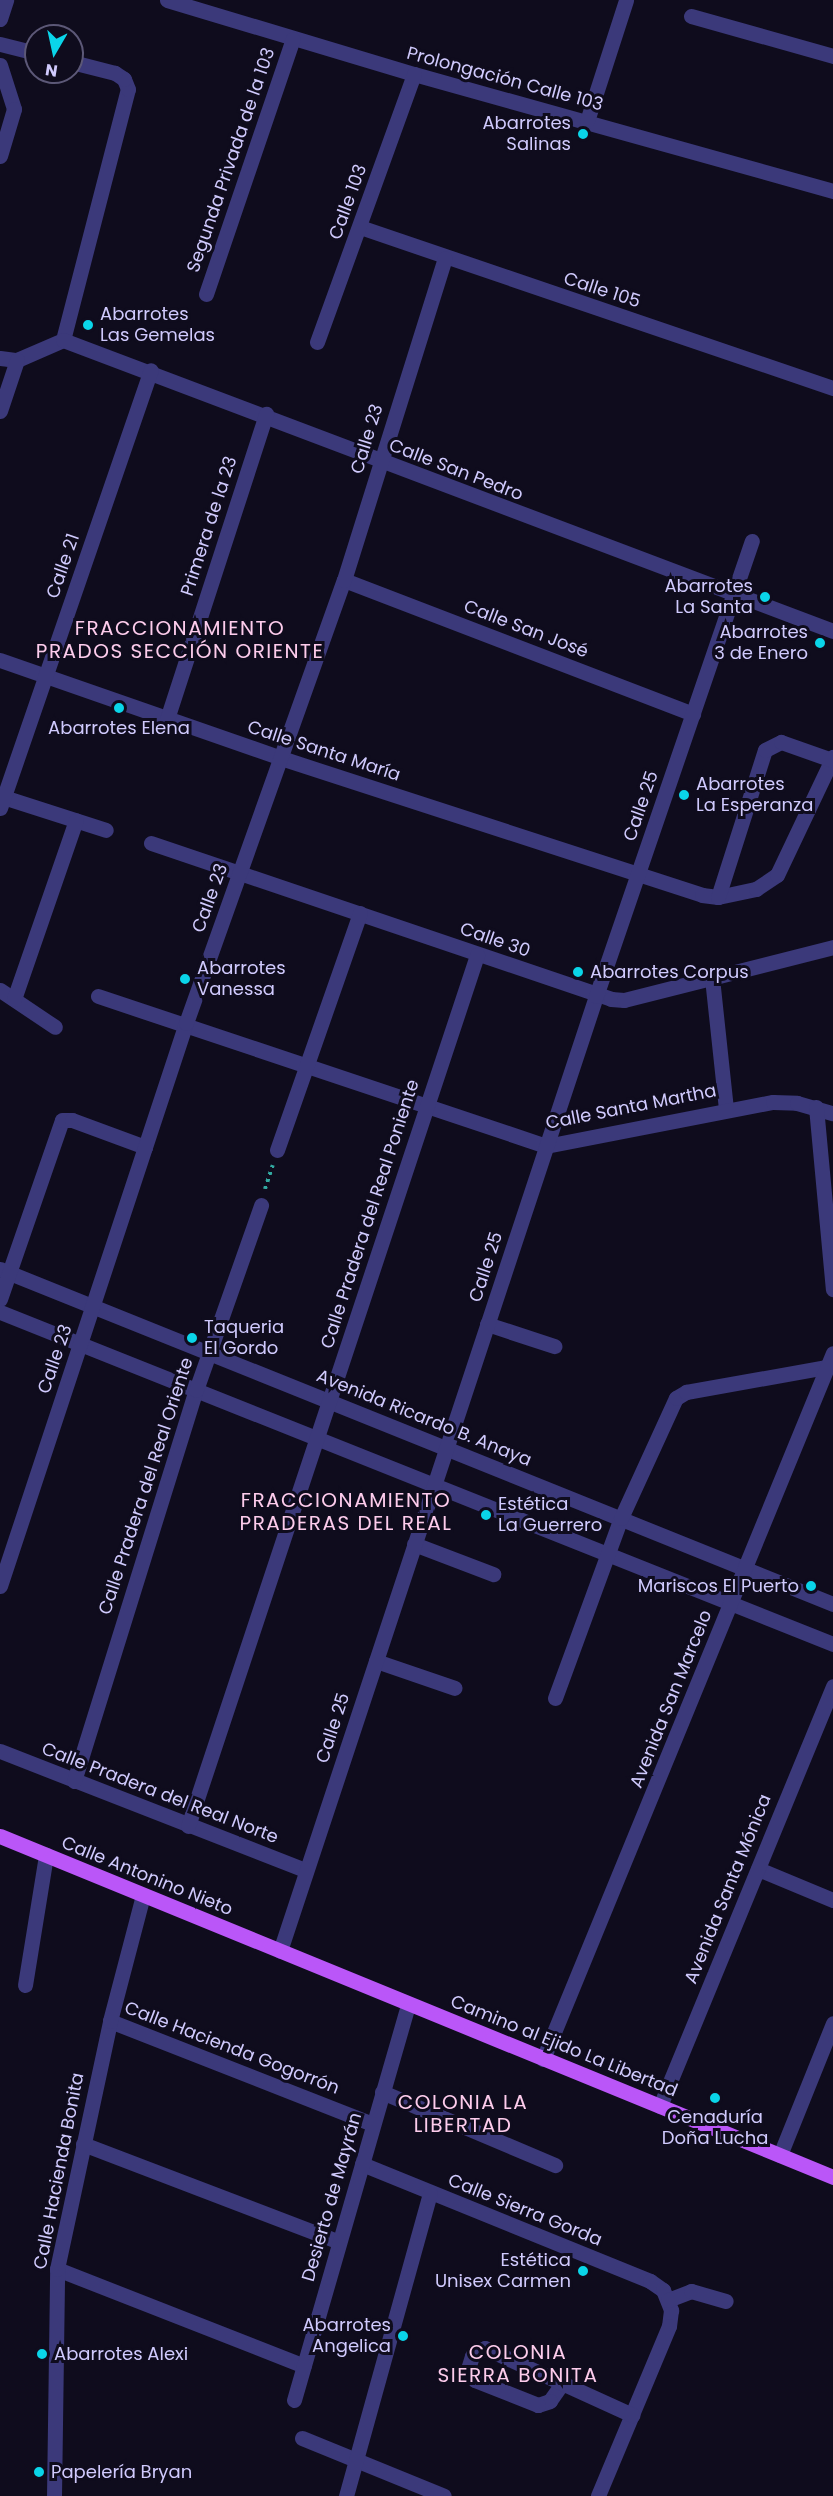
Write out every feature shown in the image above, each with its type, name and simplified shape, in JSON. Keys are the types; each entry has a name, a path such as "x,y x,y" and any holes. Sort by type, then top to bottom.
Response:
{"main road":[{"name":"Calle Antonino Nieto","path":"0,1836 280,1952"},
{"name":"Camino al Ejido La Libertad","path":"280,1952 833,2177"}],"street":[{"path":"0,19 6,0"},
{"name":"Prolongación Calle 103","path":"167,0 414,74 833,191"},
{"path":"587,121 626,0"},
{"path":"691,16 833,56"},
{"name":"Segunda Privada de la 103","path":"206,294 293,39"},
{"path":"0,44 24,50"},
{"path":"0,65 14,109 0,156"},
{"path":"0,358 17,360 63,340 128,89 124,79 115,73 84,65"},
{"name":"Calle 103","path":"317,342 414,74"},
{"name":"Calle 105","path":"360,227 445,258 833,388"},
{"name":"Calle 23","path":"0,1586 186,1023 344,580 445,258"},
{"name":"Calle San Pedro","path":"63,340 151,370 266,414 381,462 734,596 833,631"},
{"path":"0,411 17,360"},
{"name":"Calle 21","path":"1,801 151,370"},
{"name":"Primera de la 23","path":"166,718 266,414"},
{"name":"Calle 25","path":"280,1952 596,996 752,541"},
{"name":"Calle San José","path":"344,580 693,714"},
{"name":"Calle Santa María","path":"0,660 281,758 718,897"},
{"path":"781,742 832,759 777,875 756,889 718,897 765,750 781,742"},
{"path":"1,801 106,830"},
{"path":"14,999 76,820"},
{"name":"Calle 30","path":"151,843 596,996 624,1000 833,947"},
{"path":"277,1149 304,1065 360,913"},
{"name":"Calle Pradera del Real Poniente","path":"188,1827 330,1402 425,1106 477,955"},
{"path":"712,978 726,1108"},
{"path":"0,990 55,1028"},
{"name":"Calle Santa Martha","path":"98,996 186,1023 546,1146 726,1108 773,1102 816,1107 833,1113"},
{"path":"816,1107 833,1289"},
{"path":"0,1299 4,1271 62,1120 72,1120 145,1147"},
{"name":"Calle Pradera del Real Oriente","path":"74,1781 208,1353 261,1205"},
{"name":"Avenida Ricardo B. Anaya","path":"4,1271 833,1604"},
{"path":"0,1312 833,1644"},
{"path":"487,1324 554,1346"},
{"path":"555,1698 621,1518 676,1398 687,1392 830,1360"},
{"name":"Avenida San Marcelo","path":"543,2059 830,1360"},
{"path":"414,1544 493,1574"},
{"path":"376,1661 455,1688"},
{"name":"Avenida Santa Mónica","path":"660,2106 833,1686"},
{"name":"Calle Pradera del Real Norte","path":"0,1751 188,1827 306,1870"},
{"path":"24,1984 46,1855"},
{"path":"758,1869 833,1900"},
{"name":"Calle Hacienda Bonita","path":"54,2496 57,2269 110,2021 143,1896"},
{"name":"Desierto de Mayrán","path":"294,2400 408,2004"},
{"name":"Calle Hacienda Gogorrón","path":"110,2021 373,2124"},
{"path":"780,2155 833,2023"},
{"path":"382,2092 555,2164"},
{"path":"83,2144 339,2242"},
{"name":"Calle Sierra Gorda","path":"362,2164 650,2281 669,2300"},
{"path":"346,2496 430,2193"},
{"path":"57,2269 304,2366"},
{"path":"598,2496 669,2326 669,2300 691,2290 726,2301"},
{"path":"561,2385 550,2401 538,2404 475,2379 468,2369 472,2356 485,2348 561,2385 632,2415"},
{"path":"302,2438 444,2496"}],"path":[{"path":"261,1205 277,1149"}],"place":[{"name":"Abarrotes Salinas","path":"583,134"},
{"name":"Abarrotes Las Gemelas","path":"88,325"},
{"name":"Abarrotes La Santa","path":"765,597"},
{"name":"Abarrotes 3 de Enero","path":"820,643"},
{"name":"Abarrotes Elena","path":"119,708"},
{"name":"Abarrotes La Esperanza","path":"684,795"},
{"name":"Abarrotes Corpus","path":"578,972"},
{"name":"Abarrotes Vanessa","path":"185,979"},
{"name":"Taqueria El Gordo","path":"192,1338"},
{"name":"Estética La Guerrero","path":"486,1515"},
{"name":"Mariscos El Puerto","path":"811,1586"},
{"name":"Cenaduría Doña Lucha","path":"715,2098"},
{"name":"Estética Unisex Carmen","path":"583,2271"},
{"name":"Abarrotes Angelica","path":"403,2336"},
{"name":"Abarrotes Alexi","path":"42,2354"},
{"name":"Papelería Bryan","path":"39,2472"}],"district":[{"name":"FRACCIONAMIENTO PRADOS SECCIÓN ORIENTE","path":"180,640"},
{"name":"FRACCIONAMIENTO PRADERAS DEL REAL","path":"346,1512"},
{"name":"COLONIA LA LIBERTAD","path":"463,2114"},
{"name":"COLONIA SIERRA BONITA","path":"518,2364"}]}
